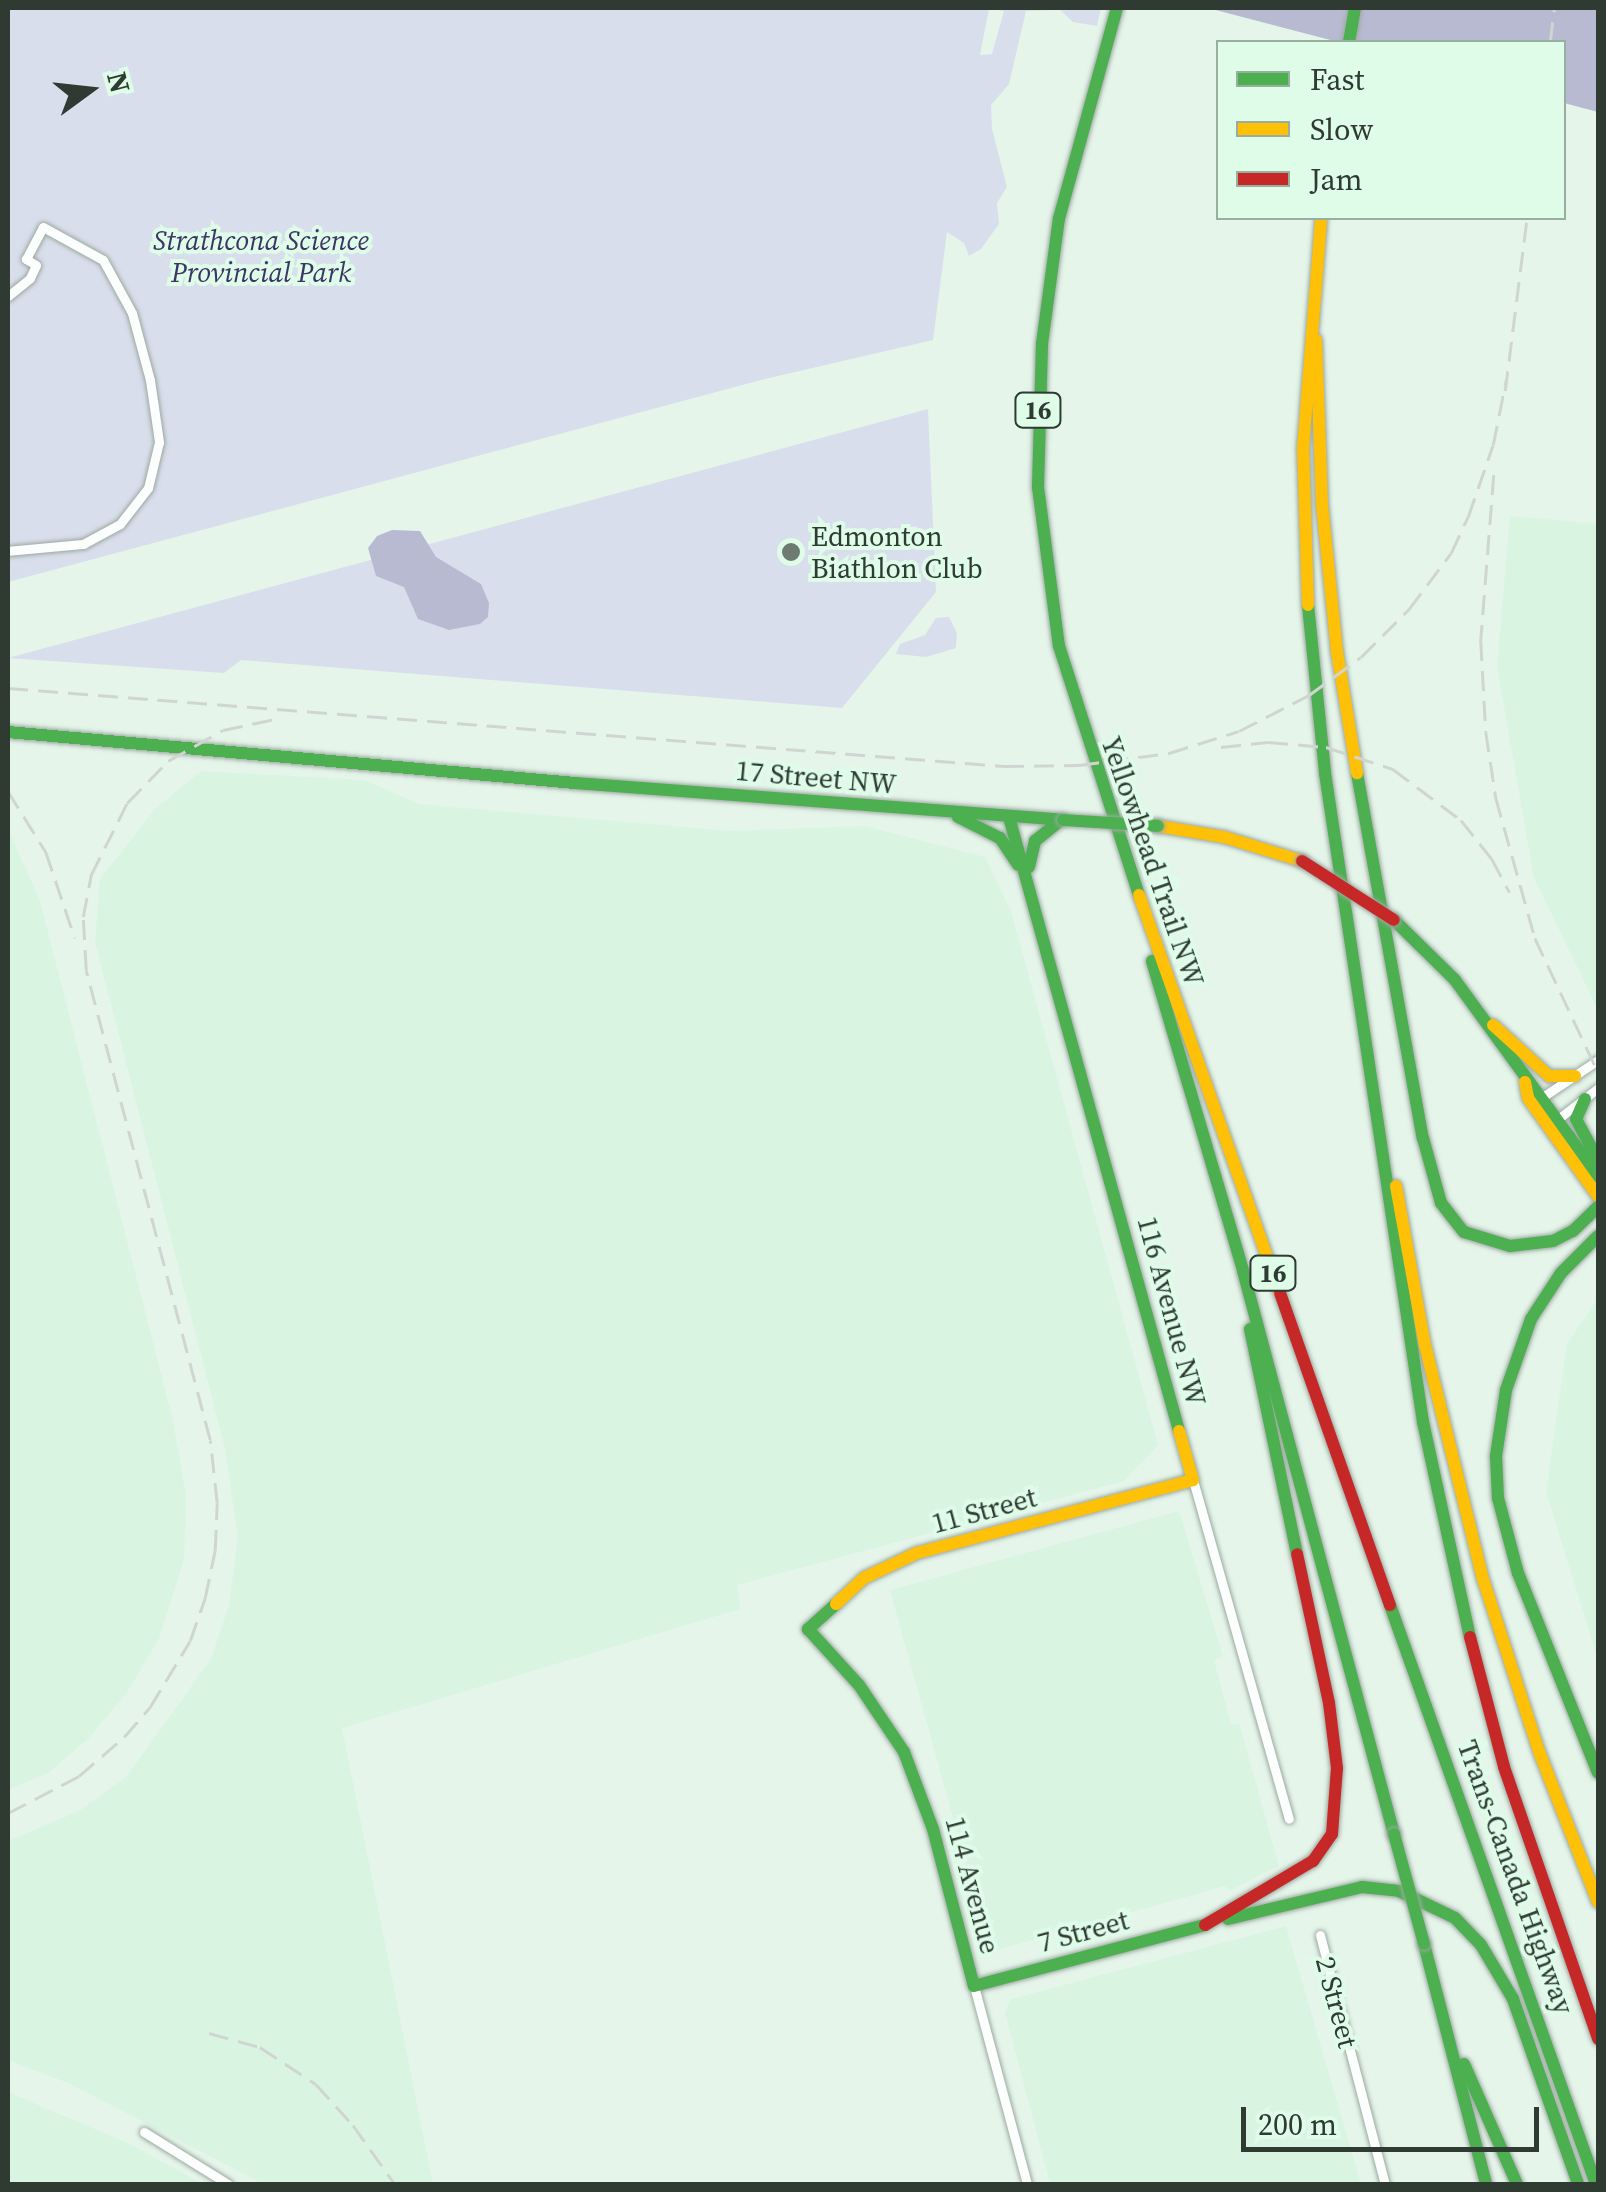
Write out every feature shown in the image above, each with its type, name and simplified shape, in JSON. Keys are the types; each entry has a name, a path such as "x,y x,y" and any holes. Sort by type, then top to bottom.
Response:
{"main road":[{"name":"Yellowhead Trail NW","path":"1117,8 1050,266 1038,383 1038,487 1060,646 1085,742 1120,844 1426,1701"},
{"path":"1349,40 1355,8"},
{"path":"1321,220 1313,280 1303,466 1308,618 1324,773 1429,1459 1452,1573 1504,1768 1598,2039"},
{"path":"1313,280 1322,504 1337,652 1391,969 1423,1138 1440,1203 1464,1232 1510,1246 1553,1241 1573,1231 1598,1207"},
{"name":"17 Street NW","path":"8,732 947,812 1158,826 1224,837 1302,861 1394,920 1432,955 1477,1011 1552,1123"},
{"path":"947,812 1000,838 1033,894"},
{"name":"116 Avenue NW","path":"1009,817 1193,1480"},
{"path":"1033,894 1028,857 1047,828 1063,820"},
{"path":"1120,844 1243,1270 1486,2184"},
{"path":"1477,1011 1549,1076 1576,1076"},
{"path":"1373,1094 1402,1211 1425,1345 1483,1580 1540,1754 1598,1902"},
{"path":"1585,1099 1576,1119 1598,1160"},
{"path":"1552,1123 1598,1176"},
{"path":"1552,1123 1598,1196"},
{"path":"1598,1236 1561,1272 1531,1319 1506,1390 1496,1456 1498,1498 1518,1572 1598,1773"},
{"path":"1205,1925 1313,1860 1332,1834 1337,1796 1329,1703 1250,1336 1243,1270"},
{"name":"11 Street","path":"808,1629 864,1578 917,1553 1193,1480"},
{"name":"114 Avenue","path":"808,1629 868,1697 904,1752 933,1830 974,1986"},
{"name":"Trans-Canada Highway","path":"1426,1701 1596,2184"},
{"name":"7 Street","path":"974,1986 1362,1887 1399,1891 1455,1918 1481,1945 1513,1999 1578,2184"},
{"path":"1442,2009 1517,2184"}],"street":[{"path":"8,296 22,287 36,265 26,259 43,226 102,260 132,312 153,393 158,442 148,488 120,524 83,544 8,551"},
{"path":"1538,1101 1598,1060"},
{"path":"1552,1123 1598,1088"},
{"name":"116 Avenue NW","path":"1193,1480 1289,1819"},
{"name":"2 Street","path":"1320,1935 1385,2184"},
{"name":"114 Avenue","path":"974,1986 1027,2184"},
{"path":"144,2132 228,2184"}],"shaded area":[{"path":"1510,516 1598,524 1598,1010 1534,878 1497,666"},
{"path":"201,771 364,780 419,804 730,831 865,826 985,857 1011,911 1158,1445 1124,1481 737,1585 740,1609 342,1728 433,2184 263,2184 68,2083 8,2060 8,1841 79,1811 126,1777 211,1659 229,1605 238,1538 225,1449 95,942 100,879 155,809"},
{"path":"8,829 40,901 173,1420 186,1497 184,1559 159,1639 126,1694 87,1740 48,1773 8,1790"},
{"path":"1598,1298 1598,1660 1546,1492 1567,1344"},
{"path":"1179,1511 1223,1656 1214,1660 1231,1724 1239,1723 1279,1866 1229,1891 1225,1886 990,1952 890,1590"},
{"path":"1286,1926 1361,2184 1050,2184 1005,2013 1011,1999"},
{"path":"8,2092 130,2144 203,2184 8,2184"}],"green space":[{"name":"Strathcona Science Provincial Park","path":"8,8 1101,8 1097,26 1073,22 1060,10 1026,11 1009,84 991,105 992,129 1007,187 997,203 999,224 981,249 969,256 964,243 947,232 933,340 761,380 8,582","holes":["989,9 1004,11 992,54 980,55"]},
{"path":"928,409 936,592 842,708 241,660 224,673 8,658"},
{"path":"949,617 957,633 956,648 926,657 896,654 900,644 925,635 936,618"}],"water":[{"path":"1208,8 1598,8 1598,112 1566,104 1566,40 1330,40"},
{"path":"392,530 420,531 436,557 481,584 489,603 488,617 480,624 449,630 418,619 404,587 376,576 368,548 377,536"}],"railway":[{"path":"1550,40 1554,8"},
{"path":"1505,391 1527,220"},
{"path":"8,688 1004,766 1079,765 1169,753 1239,731 1309,695 1361,657 1409,609 1451,553 1468,517 1493,445 1506,380"},
{"path":"1494,475 1481,641 1486,732 1496,798 1535,938 1598,1072"},
{"path":"8,1813 79,1776 124,1737 150,1707 190,1641 205,1598 215,1550 217,1503 210,1440 86,970 83,917 91,875 127,803 168,761 223,730 280,718"},
{"path":"1221,747 1268,742 1326,747 1393,769 1461,820 1492,859 1510,893"},
{"path":"8,791 46,852 75,938"},
{"path":"209,2033 260,2047 316,2084 353,2125 395,2184"}],"traffic: fast":[{"path":"1117,8 1059,218 1042,344 1038,487 1059,646 1139,895"},
{"path":"1349,40 1355,8"},
{"path":"1308,605 1325,773 1423,1422 1470,1637"},
{"path":"8,732 575,783 1063,820"},
{"path":"1357,773 1423,1138 1441,1203 1464,1232 1510,1246 1553,1241 1573,1231 1598,1207"},
{"path":"958,817 1000,838 1018,865"},
{"path":"1009,817 1179,1431"},
{"path":"1063,820 1158,826"},
{"path":"1029,867 1035,841 1060,821"},
{"path":"1394,920 1455,980 1598,1176"},
{"path":"1152,961 1243,1271 1394,1834"},
{"path":"1585,1099 1576,1119 1598,1160"},
{"path":"1598,1236 1561,1273 1531,1319 1506,1390 1496,1456 1498,1498 1518,1573 1598,1773"},
{"path":"1250,1329 1297,1554"},
{"path":"836,1604 808,1629 859,1685 904,1752 933,1829 974,1986 1205,1925"},
{"path":"1390,1605 1596,2184"},
{"path":"1394,1834 1424,1944"},
{"path":"1228,1919 1362,1887 1399,1891 1455,1918 1481,1945 1513,1999 1578,2184"},
{"path":"1424,1944 1486,2184"},
{"path":"1464,2064 1517,2184"}],"traffic: slow":[{"path":"1308,605 1303,449 1321,220"},
{"path":"1316,340 1322,504 1337,652 1357,773"},
{"path":"1158,826 1224,837 1302,861"},
{"path":"1139,895 1280,1293"},
{"path":"1493,1025 1549,1076 1575,1076"},
{"path":"1525,1082 1528,1098 1598,1196"},
{"path":"1396,1186 1425,1345 1483,1579 1540,1754 1598,1902"},
{"path":"836,1604 864,1578 917,1553 1193,1480 1179,1431"}],"traffic: jam":[{"path":"1302,861 1394,920"},
{"path":"1280,1293 1390,1605"},
{"path":"1205,1925 1313,1861 1332,1834 1337,1768 1329,1703 1297,1554"},
{"path":"1470,1637 1504,1767 1598,2039"}],"place":[{"name":"Edmonton Biathlon Club","path":"791,552"}]}
